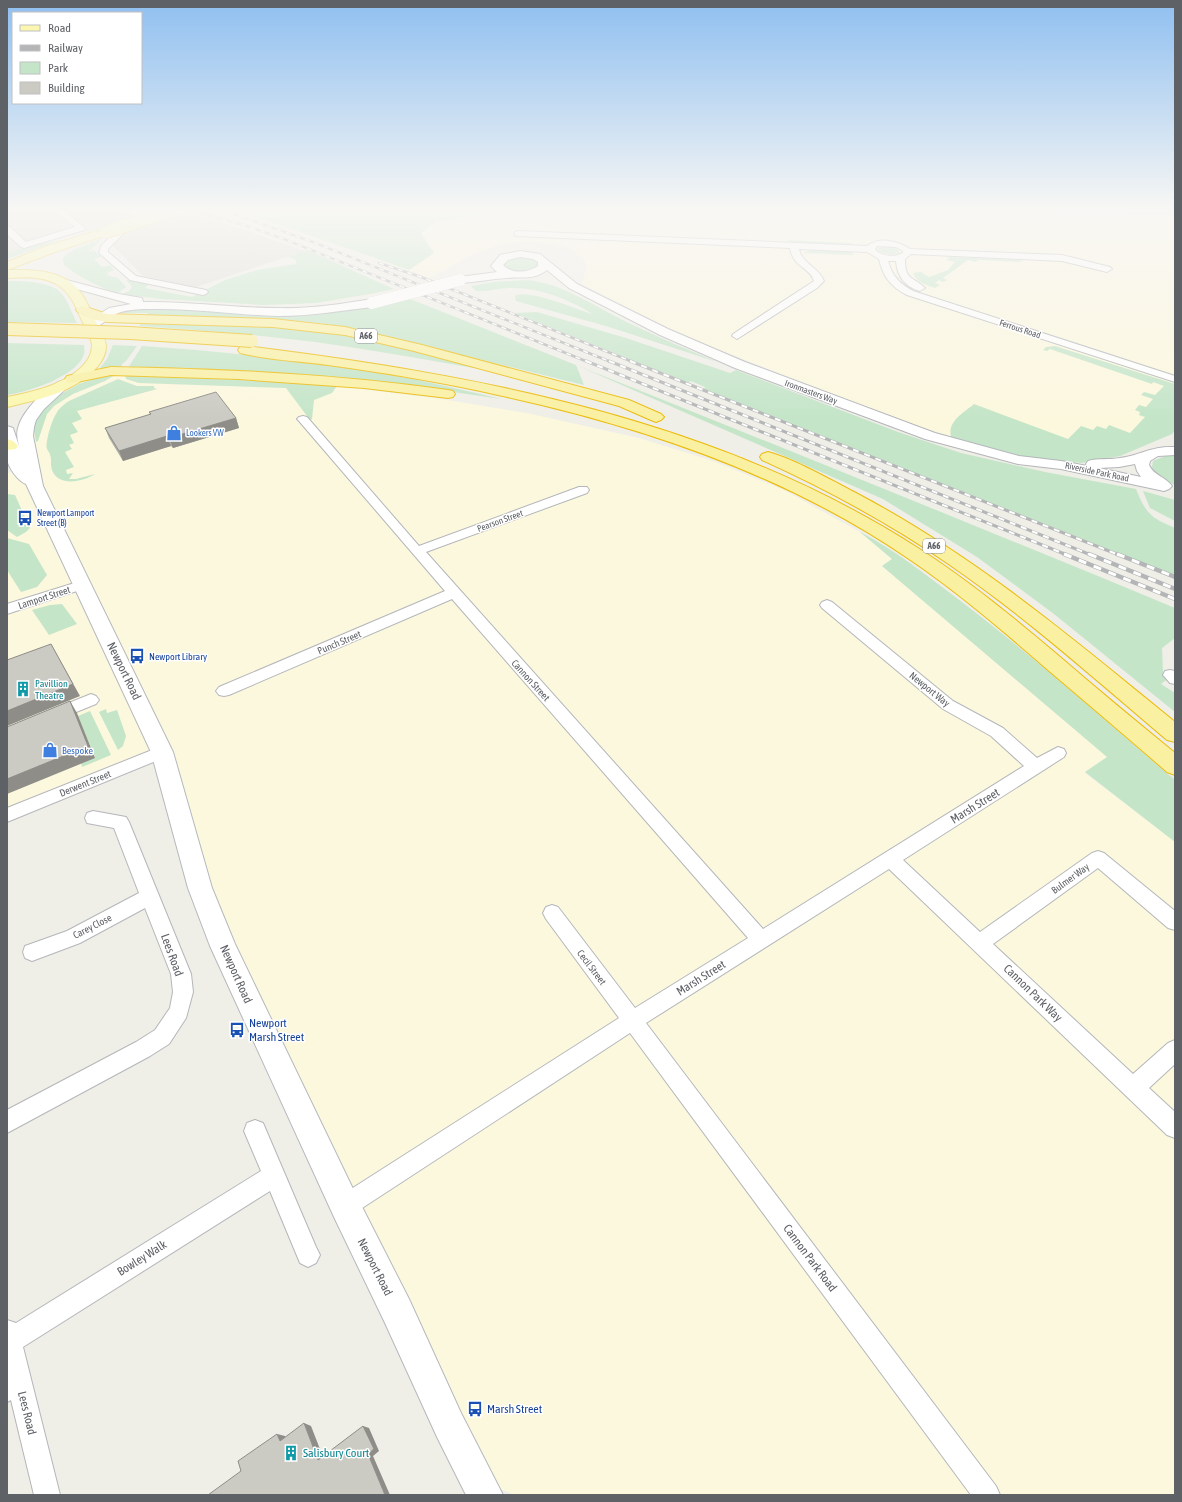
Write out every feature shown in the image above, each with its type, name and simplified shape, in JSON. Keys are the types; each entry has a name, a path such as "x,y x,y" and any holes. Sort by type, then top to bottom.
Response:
{"highway":[{"name":"A66","path":"96,321 273,323 345,331 417,348 616,401 656,417 750,449 797,470 876,510 957,561 1001,593 1175,734"},
{"name":"A66","path":"7,329 92,330 249,346 375,367 505,392 630,424 695,444 742,462 785,481 861,520 938,570 986,606 1175,766"},
{"name":"A66","path":"7,337 324,350 434,366 583,397 656,417"},
{"path":"68,382 102,372 136,372 277,377 433,392 545,411 608,425 742,462"}],"main road":[{"path":"7,402 43,393 68,382 86,369 98,353 96,321 84,310 74,293 58,280 54,279"},
{"name":"Newport Road","path":"68,382 31,414 25,428 25,436 35,486 162,752 200,888 223,946 345,1206 485,1495"},
{"name":"Newport Road","path":"8,440 22,473 35,486"}],"street":[{"path":"139,279 204,292"},
{"name":"Ironmasters Way","path":"165,305 277,312 316,311 372,303 468,279"},
{"name":"Ironmasters Way","path":"547,279 573,286"},
{"name":"Ironmasters Way","path":"564,279 573,286 664,332 740,365 930,436 1018,460 1061,465"},
{"path":"737,336 814,286 819,281 818,279"},
{"name":"Ferrous Road","path":"890,279 898,286 910,292 1175,379"},
{"name":"Ferrous Road","path":"906,279 912,284 924,290 1175,370"},
{"path":"58,280 112,297 165,305"},
{"path":"96,321 113,312 127,307 165,305"},
{"name":"Cannon Street","path":"303,419 417,551 761,940"},
{"path":"1168,451 1175,444"},
{"name":"Riverside Park Road","path":"1061,465 1119,463 1143,458 1147,454 1168,451"},
{"path":"1143,458 1141,463 1142,469 1147,475 1169,488"},
{"name":"Riverside Park Road","path":"1061,465 1169,488"},
{"name":"Pearson Street","path":"417,551 583,490"},
{"name":"Lamport Street","path":"7,609 81,585"},
{"name":"Punch Street","path":"224,691 454,593"},
{"name":"Newport Way","path":"827,605 948,705 997,732 1036,767"},
{"path":"42,720 91,700"},
{"name":"Derwent Street","path":"7,815 162,752"},
{"name":"Marsh Street","path":"345,1206 632,1021 1058,753"},
{"name":"Lees Road","path":"7,1122 143,1049 162,1037 180,1011 183,992 181,974 120,822 93,818"},
{"name":"Bulmer Way","path":"980,943 1098,858 1175,922"},
{"name":"Cannon Park Way","path":"890,859 1175,1128"},
{"name":"Carey Close","path":"32,952 73,937 150,896"},
{"name":"Cecil Street","path":"552,913 632,1021"},
{"name":"Cannon Park Road","path":"632,1021 987,1495"},
{"path":"1133,1088 1175,1050"},
{"path":"255,1131 308,1255"},
{"name":"Bowley Walk","path":"8,1336 274,1176"},
{"name":"Lees Road","path":"8,1336 13,1385 47,1495"}],"shaded area":[{"path":"158,279 220,279 196,287"},
{"path":"583,279 1175,279 1175,423 1142,443 952,437 914,425 665,329 582,284"},
{"path":"105,375 260,381 337,386 435,398 527,413 639,438 713,461 782,489 860,532 892,559 882,566 1108,757 1085,773 1175,842 1175,1495 515,1495 478,1481 257,1020 162,752 7,815 7,473 25,468 34,420 54,398 79,384"}],"green space":[{"path":"85,279 119,279 126,287 118,293"},
{"path":"372,279 394,289 316,303 264,305 161,299 122,294 129,291 132,287 126,280 149,284 145,288 192,297 225,280"},
{"path":"916,279 947,280 943,282 939,280 935,283 940,285 935,288"},
{"path":"526,280 540,282 567,291 643,330 717,362 606,326 516,301 515,296 521,294 541,297 593,314 574,303 553,295 521,288 476,291 471,286 494,282"},
{"path":"7,281 36,282 56,289 66,299 77,323 7,322"},
{"path":"405,297 576,365 584,385 353,328 320,323 260,318 146,316 148,313 120,313 140,308 254,315 299,315 355,309"},
{"path":"537,312 626,338 730,373 736,370 898,432 961,453 1045,472 1136,489 1146,510 1150,514 1160,521 1175,528 1175,576 704,389 705,387 691,381 688,383 515,313"},
{"path":"141,323 262,325 348,335 509,374 315,342 140,326"},
{"path":"7,343 84,345 84,353 80,362 63,376 39,387 7,395"},
{"path":"113,345 137,346 122,364 121,368 100,368 107,359"},
{"path":"142,346 210,351 346,368 413,379 501,399 426,388 128,368"},
{"path":"1055,346 1175,384 1175,430 1172,434 1120,456 1082,463 1030,458 998,452 952,439 950,433 953,423 960,415 974,404 1068,439 1081,426 1093,430 1097,426 1106,429 1109,425 1130,433 1145,417 1139,415 1140,412 1135,410 1139,405 1146,407 1153,399 1141,395 1144,392 1155,395 1164,386 1153,382 1152,384 1050,349 1047,351 1043,350 1046,347"},
{"path":"577,366 887,490 1175,608 1175,638 1162,648 1163,672 1169,678 1161,684 1175,693 1175,712 1054,614 977,557 883,499"},
{"path":"105,375 115,375 105,381 73,394 54,406 47,414 38,441 36,442 33,425 34,420 54,398 79,384"},
{"path":"125,375 337,386 332,393 314,400 312,419 310,420 286,388 139,383 126,379"},
{"path":"118,379 137,386 154,386 154,388 157,389 77,411 82,419 72,423 78,432 70,435 74,443 69,445 72,449 65,452 74,467 66,470 67,474 73,473 69,479 76,479 95,474 78,481 65,481 60,479 52,470 51,457 47,449 48,436 54,417 62,406 69,401"},
{"path":"1165,456 1175,456 1175,485 1159,476 1152,467 1153,461"},
{"path":"1143,491 1175,500 1175,521 1150,508"},
{"path":"7,494 15,495 30,528 17,537 7,530"},
{"path":"860,532 910,563 986,621 1041,665 1175,780 1175,842 1085,772 1107,757 882,566 892,559"},
{"path":"7,538 29,544 47,575 37,587 21,592 7,570"},
{"path":"62,604 77,624 49,635 32,610 50,605"},
{"path":"106,709 107,713 117,710 126,736 123,746 118,750 99,712"},
{"path":"90,711 111,755 82,767 81,763 95,757 78,716"}],"building":[{"name":"Lookers VW","path":"216,392 236,418 169,438 167,436 119,451 105,428 151,414 149,412"},
{"path":"51,644 73,684 7,711 7,660"},
{"name":"Bespoke","path":"70,701 88,746 7,779 7,727"},
{"path":"304,1423 318,1460 363,1426 374,1449 368,1454 385,1495 208,1495 241,1471 238,1461 277,1434 280,1441"}],"railway":[{"path":"383,279 588,362"},
{"path":"405,279 611,362"},
{"path":"426,279 633,362"},
{"path":"586,361 1067,555"},
{"path":"609,361 1091,555"},
{"path":"630,361 1119,555"},
{"path":"1064,554 1175,599"},
{"path":"1089,554 1175,589"},
{"path":"1117,554 1175,577"}],"place":[{"name":"Lookers VW","path":"174,433"},
{"name":"Newport Lamport Street (B)","path":"25,518"},
{"name":"Newport Library","path":"137,656"},
{"name":"Pavillion Theatre","path":"23,689"},
{"name":"Bespoke","path":"50,750"},
{"name":"Newport Marsh Street","path":"237,1030"},
{"name":"Marsh Street","path":"475,1409"},
{"name":"Salisbury Court","path":"291,1453"}]}
